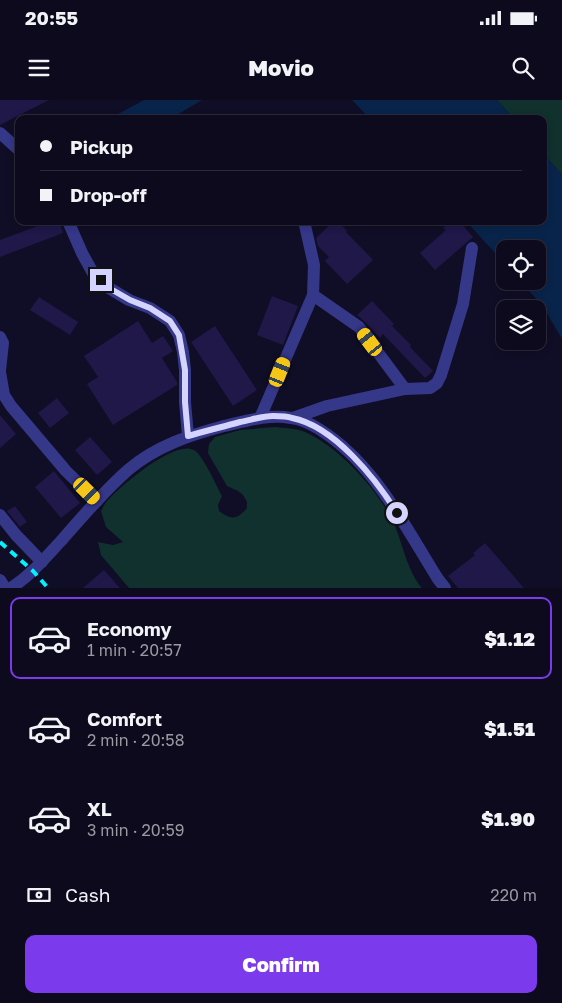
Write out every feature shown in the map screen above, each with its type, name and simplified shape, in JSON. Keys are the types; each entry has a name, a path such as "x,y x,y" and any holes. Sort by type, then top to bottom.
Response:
{"lane":[{"path":"0,134 15,147"},
{"path":"70,225 93,273 109,288 130,300 150,308 170,321 179,335 185,370 188,436"},
{"path":"260,418 313,295 314,265 305,225"},
{"path":"293,418 327,406 405,389 430,388 437,383 462,304 472,248"},
{"path":"313,295 359,327 405,389"},
{"path":"0,337 3,343 0,371 4,396 66,471 97,501"},
{"path":"11,588 42,562 97,501 129,469 141,461 164,447 188,436 272,416 293,418 311,424 352,455 372,476 387,497 445,588"},
{"path":"0,515 42,562"},
{"path":"0,580 4,588"}],"green space":[{"path":"497,100 562,100 562,175 547,158 547,115 510,115"},
{"path":"275,427 301,431 318,439 343,458 367,482 393,521 412,573 422,588 129,588 101,555 98,542 113,545 123,542 106,527 101,511 105,503 148,466 174,451 185,448 198,453 209,471 222,496 218,505 219,511 230,517 237,517 247,508 247,502 238,491 227,486 208,453 209,444 215,437 240,430"}],"water":[{"path":"144,100 202,100 177,115 116,115"},
{"path":"352,100 497,100 510,115 366,115"},
{"path":"547,158 562,175 562,339 546,312 546,300 537,300 528,290 546,290 546,240 496,240 496,254 470,225 547,225"}],"building":[{"path":"0,100 49,100 20,115 15,115 15,117 0,125"},
{"path":"40,225 60,225 63,233 0,257 0,240"},
{"path":"330,225 342,225 373,260 347,284 325,261 329,257 318,246 316,238"},
{"path":"446,225 462,225 473,237 435,270 420,253 446,230 443,228"},
{"path":"272,296 298,306 283,345 257,335"},
{"path":"39,297 78,322 70,335 30,310"},
{"path":"372,301 394,324 392,326 411,345 410,347 433,371 425,378 383,334 380,338 357,315"},
{"path":"138,321 152,343 163,336 173,351 162,358 177,385 113,425 87,384 98,377 84,356"},
{"path":"215,326 257,390 233,406 191,342"},
{"path":"57,398 69,413 50,428 38,413"},
{"path":"0,415 16,434 0,448"},
{"path":"90,437 112,462 97,475 75,450"},
{"path":"54,471 80,503 61,518 35,487"},
{"path":"15,506 27,522 20,527 7,511"},
{"path":"485,543 524,588 458,588 448,576 475,555 473,553"},
{"path":"104,570 120,588 83,588"}],"railway":[{"path":"0,542 33,571 48,588"}],"route":[{"path":"101,280 109,288 130,300 150,308 170,321 179,335 185,370 188,436 272,416 293,418 311,424 352,455 372,476 397,513"}]}
